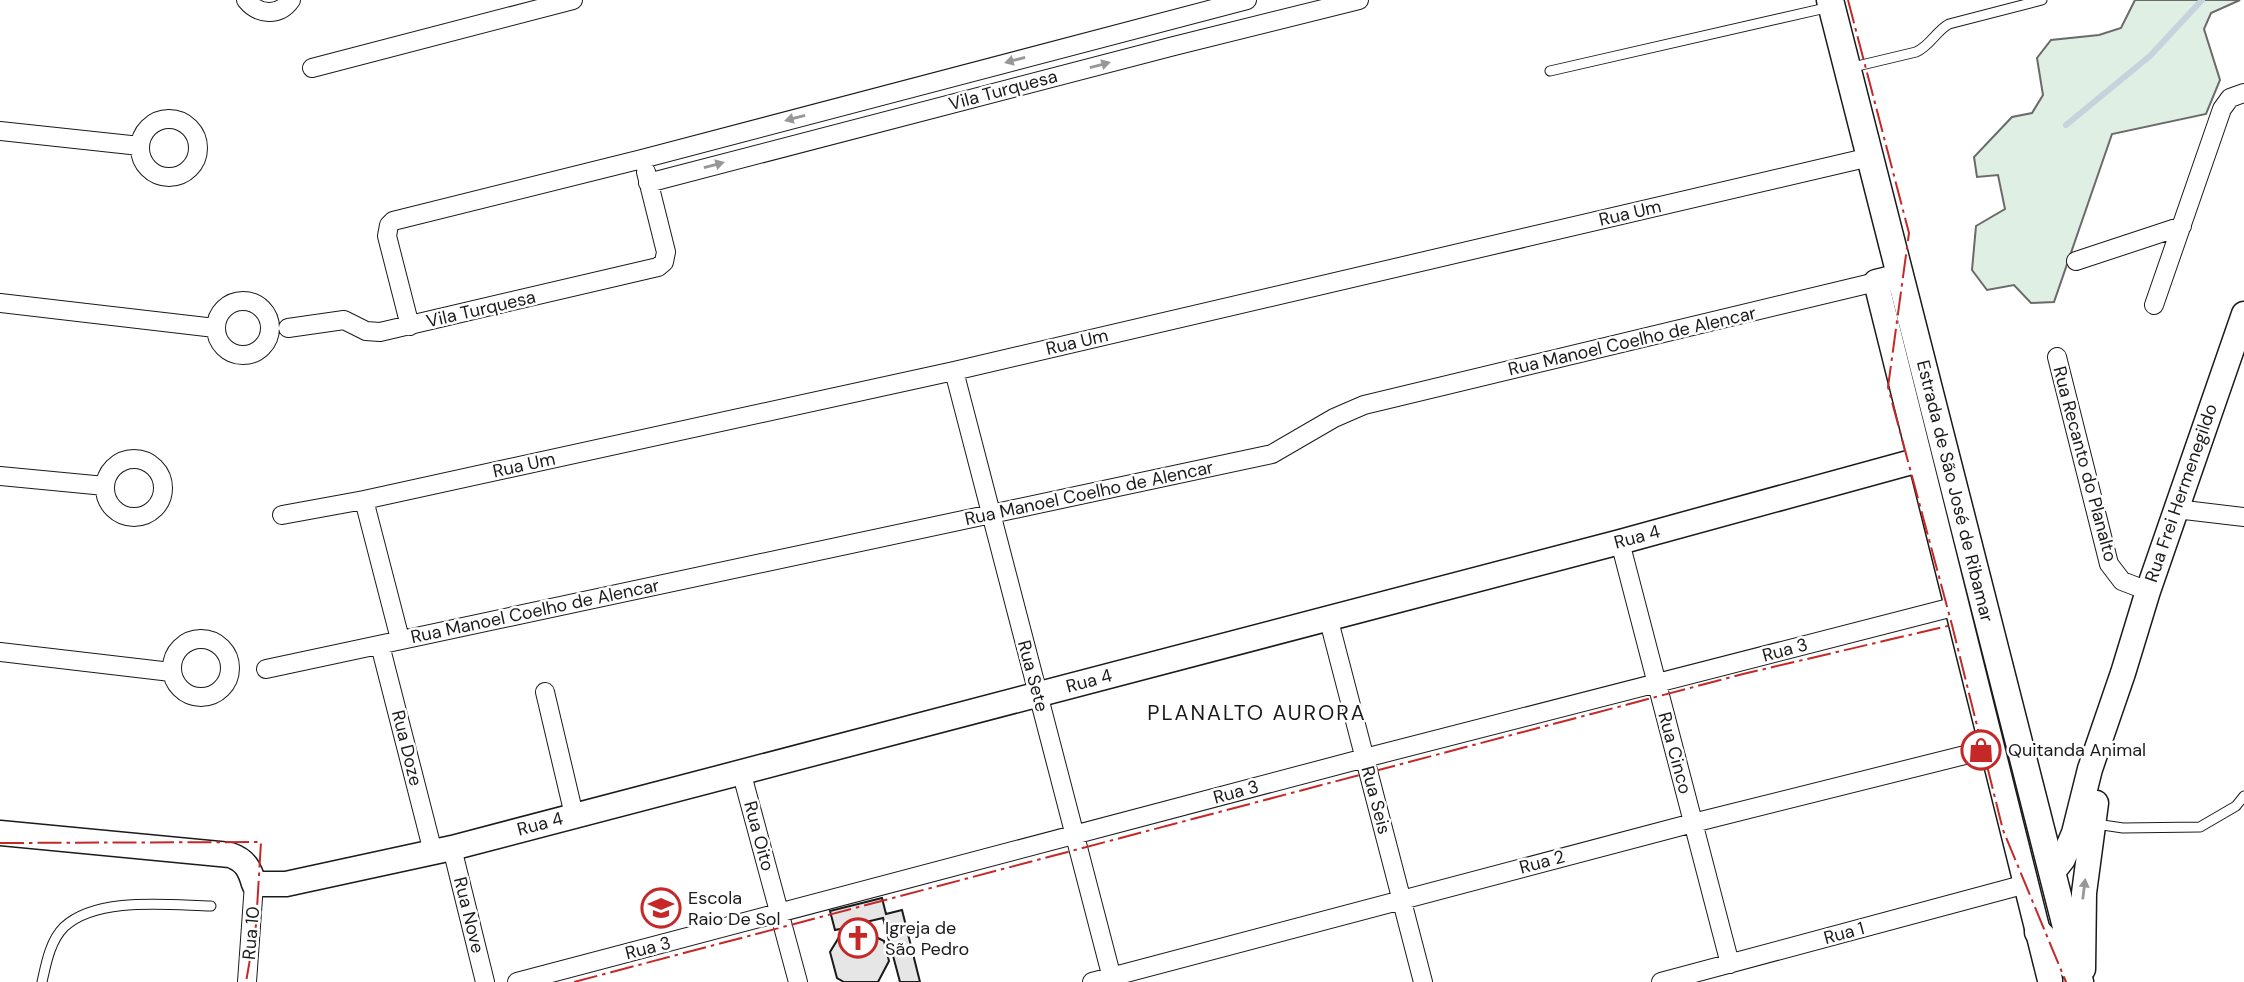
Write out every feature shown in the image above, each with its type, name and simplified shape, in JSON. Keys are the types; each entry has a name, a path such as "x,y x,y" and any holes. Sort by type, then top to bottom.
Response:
{"main road":[{"name":"Estrada de São José de Ribamar","path":"1831,4 1870,157 1888,279 2080,979"},
{"path":"2038,932 2080,979"}],"street":[{"path":"246,0 253,8 271,13 280,10 291,0"},
{"path":"312,68 573,0"},
{"name":"Vila Turquesa","path":"642,159 665,246 666,257 662,265 410,326 387,236 389,225 393,221 642,159 1247,0"},
{"name":"Vila Turquesa","path":"648,183 1359,0"},
{"path":"1168,20 1174,46"},
{"path":"2154,305 2222,109 2230,98 2244,93"},
{"path":"861,101 869,125"},
{"path":"0,131 140,146"},
{"name":"Rua Um","path":"282,515 364,500 954,371 1870,157"},
{"path":"2076,261 2182,226"},
{"name":"Estrada de São José de Ribamar","path":"1888,279 1919,460 1993,748 2048,981"},
{"name":"Rua Manoel Coelho de Alencar","path":"266,669 1272,454 1334,418 1364,405 1888,279"},
{"path":"0,303 215,328"},
{"name":"Rua Frei Hermenegildo","path":"2052,873 2063,859 2074,833 2090,769 2176,509 2236,361 2244,314"},
{"path":"288,328 339,320 349,321 373,332 410,326"},
{"name":"Rua Recanto do Planalto","path":"2057,357 2109,564 2122,581 2148,591"},
{"name":"Rua Sete","path":"954,371 1112,980"},
{"name":"Rua 4","path":"254,884 286,884 442,850 1620,542 1919,460"},
{"path":"0,476 105,486"},
{"path":"364,500 400,639"},
{"path":"2176,509 2244,517"},
{"name":"Rua Cinco","path":"1620,542 1730,964"},
{"name":"Rua 3","path":"517,982 1365,758 1956,606"},
{"name":"Rua Seis","path":"1328,617 1423,982"},
{"name":"Rua Doze","path":"380,645 442,850"},
{"path":"0,652 172,672"},
{"name":"Rua Frei Hermenegildo","path":"2080,979 2082,915 2093,824 2107,741 2123,673"},
{"path":"545,692 574,815"},
{"name":"Rua 2","path":"1092,982 1112,980 1401,899 1993,748"},
{"name":"Rua Oito","path":"741,771 798,982"},
{"path":"0,833 230,855 246,864 254,884"},
{"name":"Rua Nove","path":"442,850 485,982"},
{"name":"Rua 10","path":"247,982 254,884"},
{"name":"Rua 1","path":"1661,982 2026,884"},
{"path":"2048,981 2080,979"}],"lane":[{"path":"1848,69 1923,49 1941,28 1950,23 2042,0"},
{"path":"1550,71 1831,4"},
{"path":"2093,824 2123,828 2200,827 2236,806 2244,796"},
{"path":"42,982 48,954 64,928 95,909 152,904 211,906"}],"green space":[{"path":"2135,0 2240,0 2211,13 2204,29 2220,80 2206,114 2112,134 2054,302 2031,303 2014,285 1987,290 1972,270 1976,226 2005,209 1998,175 1977,177 1974,157 2012,117 2032,113 2043,95 2037,58 2051,40 2099,35 2121,28"}],"building":[{"name":"Igreja de São Pedro","path":"882,898 886,914 902,910 920,982 900,982 883,918 853,925 854,931 860,929 884,941 889,961 878,982 844,982 837,978 830,952 841,934 846,933 845,928 835,930 830,911"}],"waterway":[{"path":"2066,125 2150,56 2202,0"}],"power":[{"path":"1848,0 1909,233 1888,387 1952,625 2003,830 2066,982"},
{"path":"574,982 1743,674 1952,625"},
{"path":"0,843 261,842 256,925 246,982"}],"place":[{"name":"Quitanda Animal","path":"1981,750"},
{"name":"Escola Raio De Sol","path":"661,908"},
{"name":"Igreja de São Pedro","path":"858,938"}],"district":[{"name":"PLANALTO AURORA","path":"1257,713"}]}
